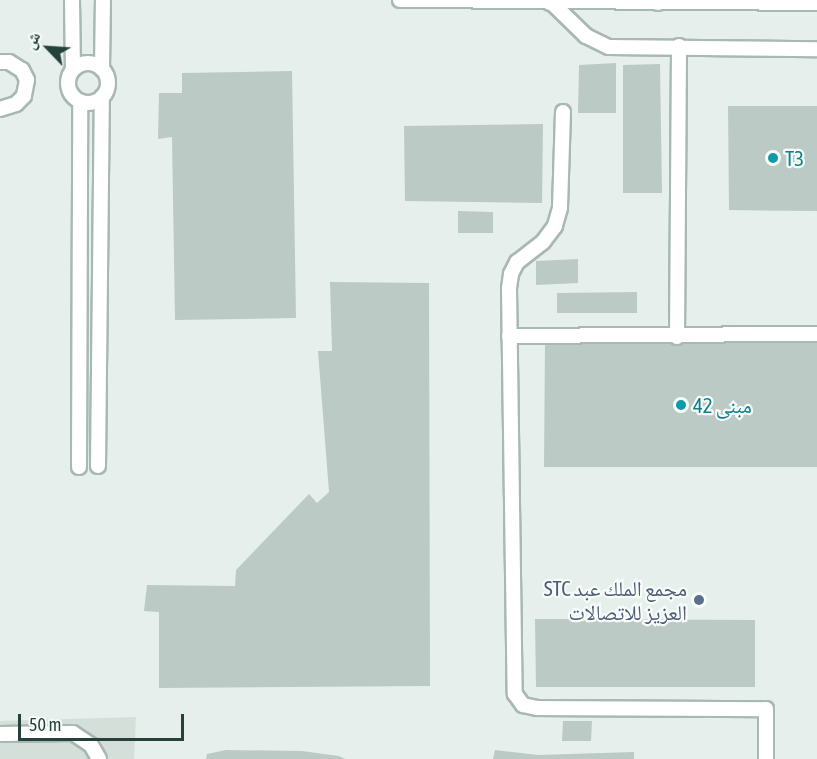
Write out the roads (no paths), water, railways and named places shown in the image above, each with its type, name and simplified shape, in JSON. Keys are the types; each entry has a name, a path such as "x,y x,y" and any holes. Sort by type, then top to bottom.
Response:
{"lane":[{"path":"72,0 74,69 68,84 69,91 80,102 88,103 102,97"},
{"path":"98,466 102,97 108,83 102,69 103,0"},
{"path":"400,0 817,3"},
{"path":"550,0 586,36 609,47 817,49"},
{"path":"677,337 679,46"},
{"path":"0,62 9,62 22,69 27,80 24,96 16,104 0,109"},
{"path":"74,69 87,63 102,69"},
{"path":"79,467 80,102"},
{"path":"562,112 560,208 555,226 543,242 517,262 511,274 515,693 523,705 537,708 766,710 766,759"},
{"path":"510,336 677,337 817,334"},
{"path":"0,734 73,733 91,745 99,759"}],"place":[{"name":"T3","path":"773,158"},
{"name":"مبنى 42","path":"681,405"},
{"name":"STC مجمع الملك عبد العزيز للاتصالات","path":"699,600"}]}
